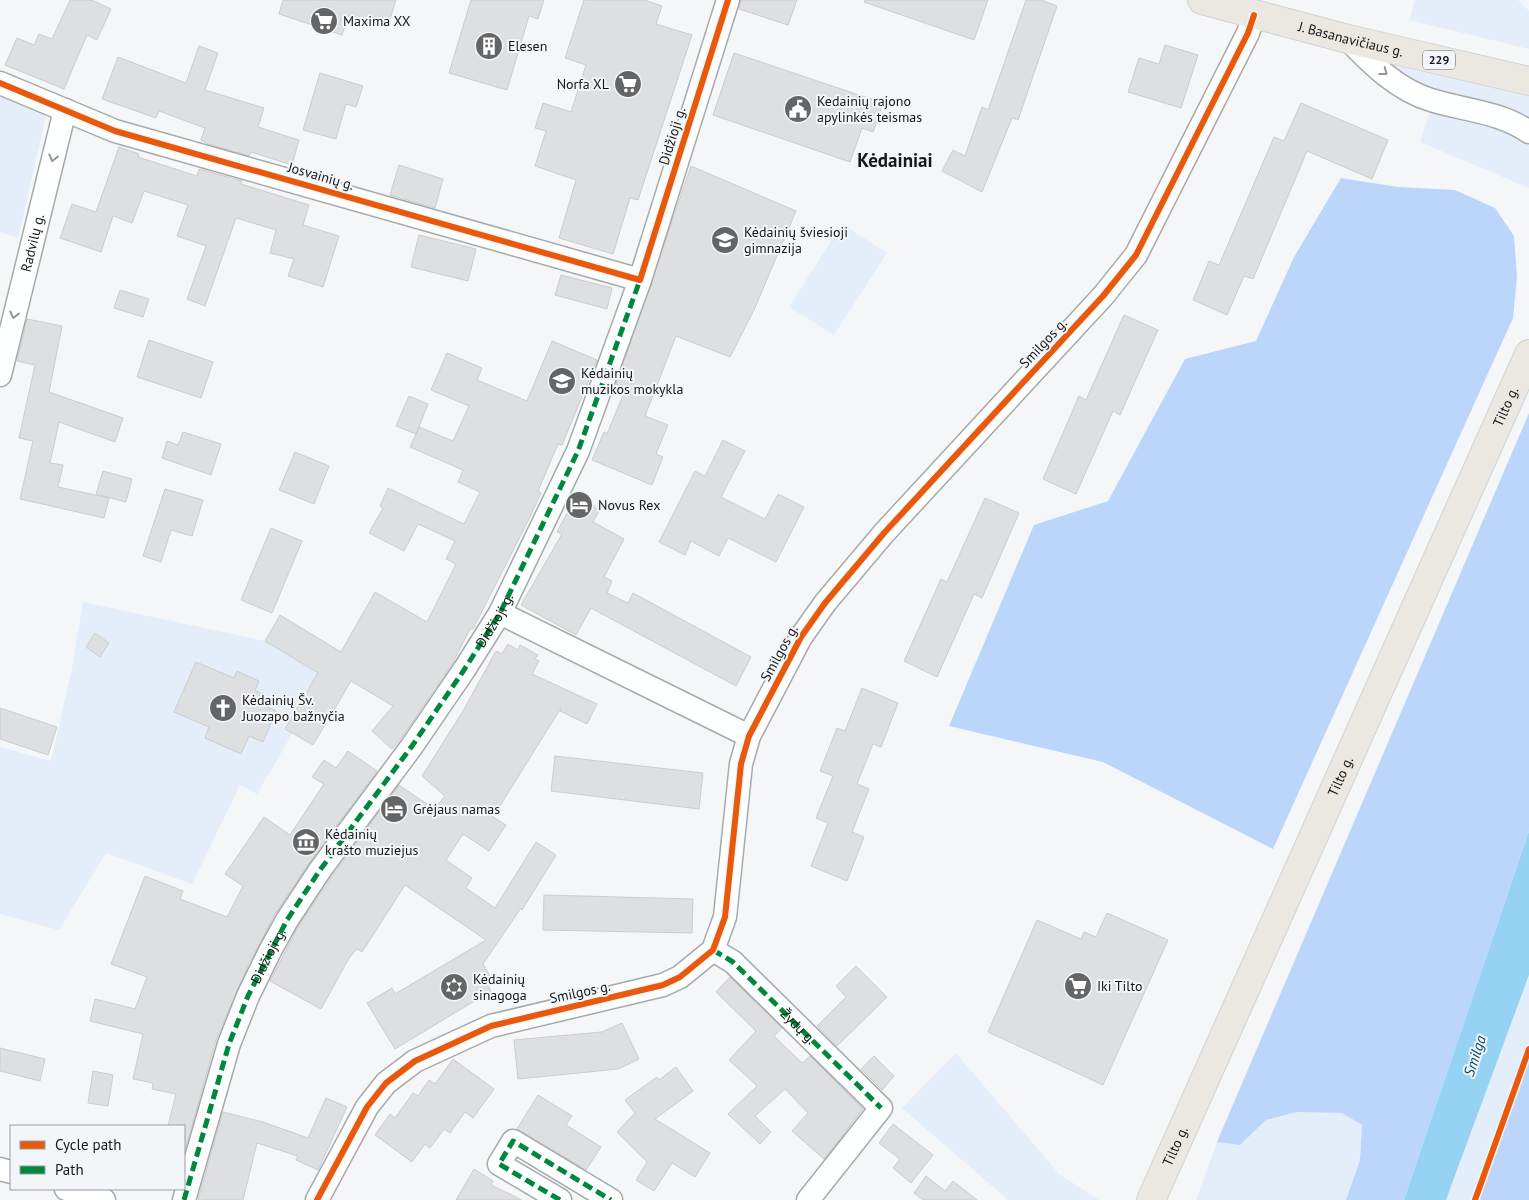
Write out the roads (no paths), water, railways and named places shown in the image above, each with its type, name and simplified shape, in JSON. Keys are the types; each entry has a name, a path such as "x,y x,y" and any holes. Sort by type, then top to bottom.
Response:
{"main road":[{"name":"J. Basanavičiaus g.","path":"1202,0 1348,39 1529,81"},
{"name":"Tilto g.","path":"1151,1200 1529,354"}],"street":[{"name":"Didžioji g.","path":"184,1200 229,1044 248,996 270,951 287,920 320,870 412,746 500,613 578,450 640,280 728,0"},
{"name":"Smilgos g.","path":"316,1200 367,1107 386,1083 415,1061 491,1026 663,985 680,977 713,950 725,917 741,764 749,736 801,637 825,603 884,533 1103,296 1136,255 1248,33 1254,15"},
{"path":"1348,39 1368,60 1403,88 1429,100 1513,121 1529,132"},
{"name":"Josvainių g.","path":"0,83 115,131 640,280"},
{"name":"Radvilų g.","path":"0,374 65,110"},
{"path":"500,613 749,736"},
{"name":"Žydų g.","path":"713,950 733,962 880,1108 808,1200"},
{"path":"560,1200 499,1164 513,1141 611,1200"},
{"path":"69,1190 104,1200"}],"water":[{"name":"Smilga","path":"1529,831 1529,975 1446,1200 1404,1200"}],"place":[{"name":"Maxima XX","path":"324,21"},
{"name":"Elesen","path":"489,46"},
{"name":"Norfa XL","path":"628,84"},
{"name":"Kedainių rajono apylinkės teismas","path":"798,109"},
{"name":"Kėdainių šviesioji gimnazija","path":"725,240"},
{"name":"Kėdainių muzikos mokykla","path":"562,381"},
{"name":"Novus Rex","path":"579,505"},
{"name":"Kėdainių Šv. Juozapo bažnyčia","path":"223,708"},
{"name":"Grėjaus namas","path":"394,809"},
{"name":"Kėdainių krašto muziejus","path":"306,842"},
{"name":"Iki Tilto","path":"1078,986"},
{"name":"Kėdainių sinagoga","path":"454,987"}],"district":[{"name":"Kėdainiai","path":"895,160"}]}
